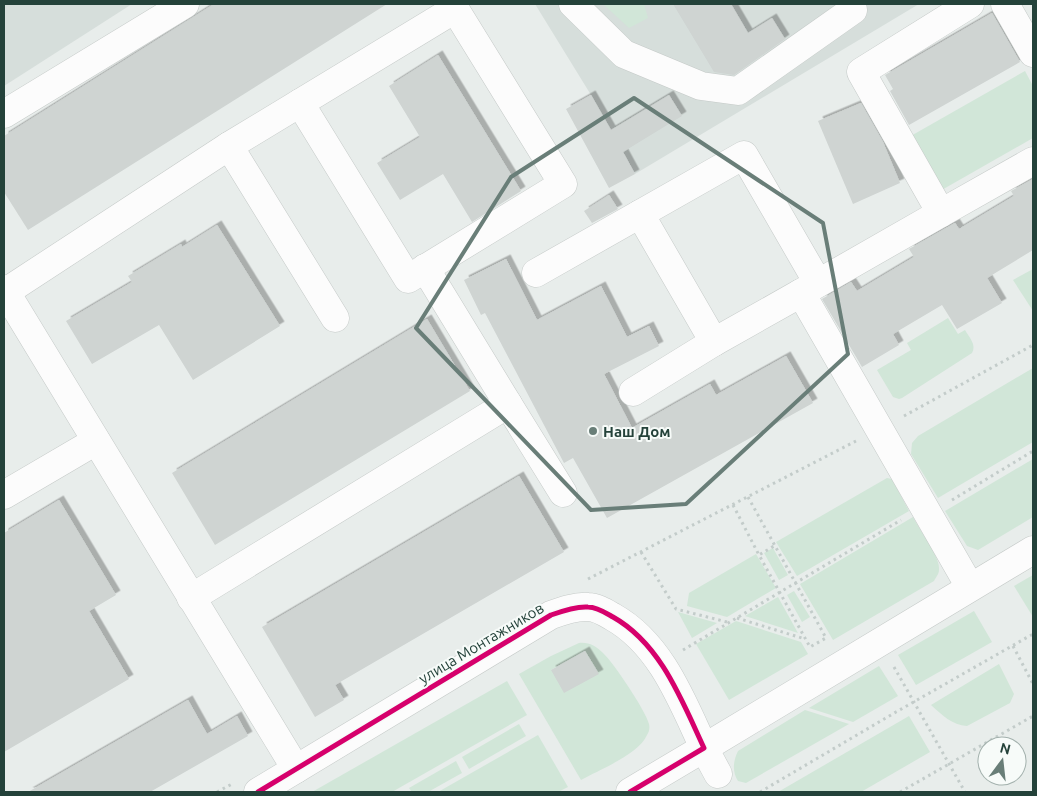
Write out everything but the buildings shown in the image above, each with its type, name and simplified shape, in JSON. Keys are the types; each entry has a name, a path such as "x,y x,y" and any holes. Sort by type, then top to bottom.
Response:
{"street":[{"path":"4,114 185,4"},
{"path":"573,4 624,54 701,86 738,91 856,6"},
{"path":"941,213 861,72 970,4"},
{"path":"1005,4 1033,53"},
{"path":"296,769 4,291 229,146 454,6 563,184 408,279 300,103"},
{"path":"229,146 335,318"},
{"path":"536,273 744,155 879,429 970,587"},
{"path":"633,392 714,342 1033,160"},
{"path":"640,214 714,342"},
{"path":"425,268 563,493"},
{"path":"191,598 508,404"},
{"path":"4,495 96,441"},
{"path":"630,792 1033,550"},
{"name":"улица Монтажников","path":"248,786 296,769 551,615 564,610 589,607 617,619 641,638 661,663 718,774"}],"path":[{"path":"586,580 879,429 1033,345"},
{"path":"661,663 795,582 1033,452"},
{"path":"733,505 810,647 826,638 748,497"},
{"path":"759,555 774,546"},
{"path":"641,552 676,609 728,622"},
{"path":"737,617 806,639"},
{"path":"760,792 1033,634"},
{"path":"880,642 965,792"},
{"path":"1013,646 1033,684"},
{"path":"900,792 1033,716"},
{"path":"217,792 248,786"}],"highlighted area":[{"path":"634,98 823,223 848,354 686,504 591,510 416,328 511,177"}],"shaded area":[{"path":"4,4 132,4 4,86"},
{"path":"535,4 919,4 635,174 591,95"}],"green space":[{"path":"603,4 644,4 648,18 629,28"},
{"path":"1025,71 1033,86 1033,138 940,191 909,137"},
{"path":"1033,269 1033,311 1013,280"},
{"path":"948,318 958,334 965,330 974,347 972,353 902,398 893,397 877,370 911,350 907,343"},
{"path":"1033,368 1033,442 938,498 911,454 912,443 918,436"},
{"path":"1033,459 1033,517 978,550 967,546 945,511"},
{"path":"887,478 892,479 909,511 797,576 776,542"},
{"path":"913,517 937,558 939,571 934,581 833,640 800,584"},
{"path":"773,548 788,575 779,580 764,553"},
{"path":"756,554 776,588 727,617 687,606 689,593"},
{"path":"1033,575 1033,617 1014,586"},
{"path":"794,591 810,617 802,622 787,595"},
{"path":"778,597 798,633 745,616"},
{"path":"974,611 992,642 916,685 898,655"},
{"path":"678,612 717,623 692,638"},
{"path":"736,621 801,642 808,654 729,700 696,644"},
{"path":"579,643 589,644 598,648 608,658 629,687 649,724 648,734 636,749 618,761 581,780 519,674","holes":["585,651 598,674 551,670"]},
{"path":"999,664 1014,694 1010,703 967,726 952,722 931,705"},
{"path":"879,666 898,696 853,722 809,708"},
{"path":"507,681 527,715 392,792 312,792"},
{"path":"805,710 849,724 746,783 738,781 734,766 738,751"},
{"path":"909,716 930,752 861,792 778,792"},
{"path":"519,724 526,736 469,769 462,757"},
{"path":"538,735 568,787 558,792 438,792"},
{"path":"456,761 462,773 428,792 412,792 409,788"}],"cycle path":[{"path":"258,792 551,615 583,607 601,610 630,628 644,642 668,675 704,748 630,792"}],"place":[{"name":"Наш Дом","path":"593,431"}]}
